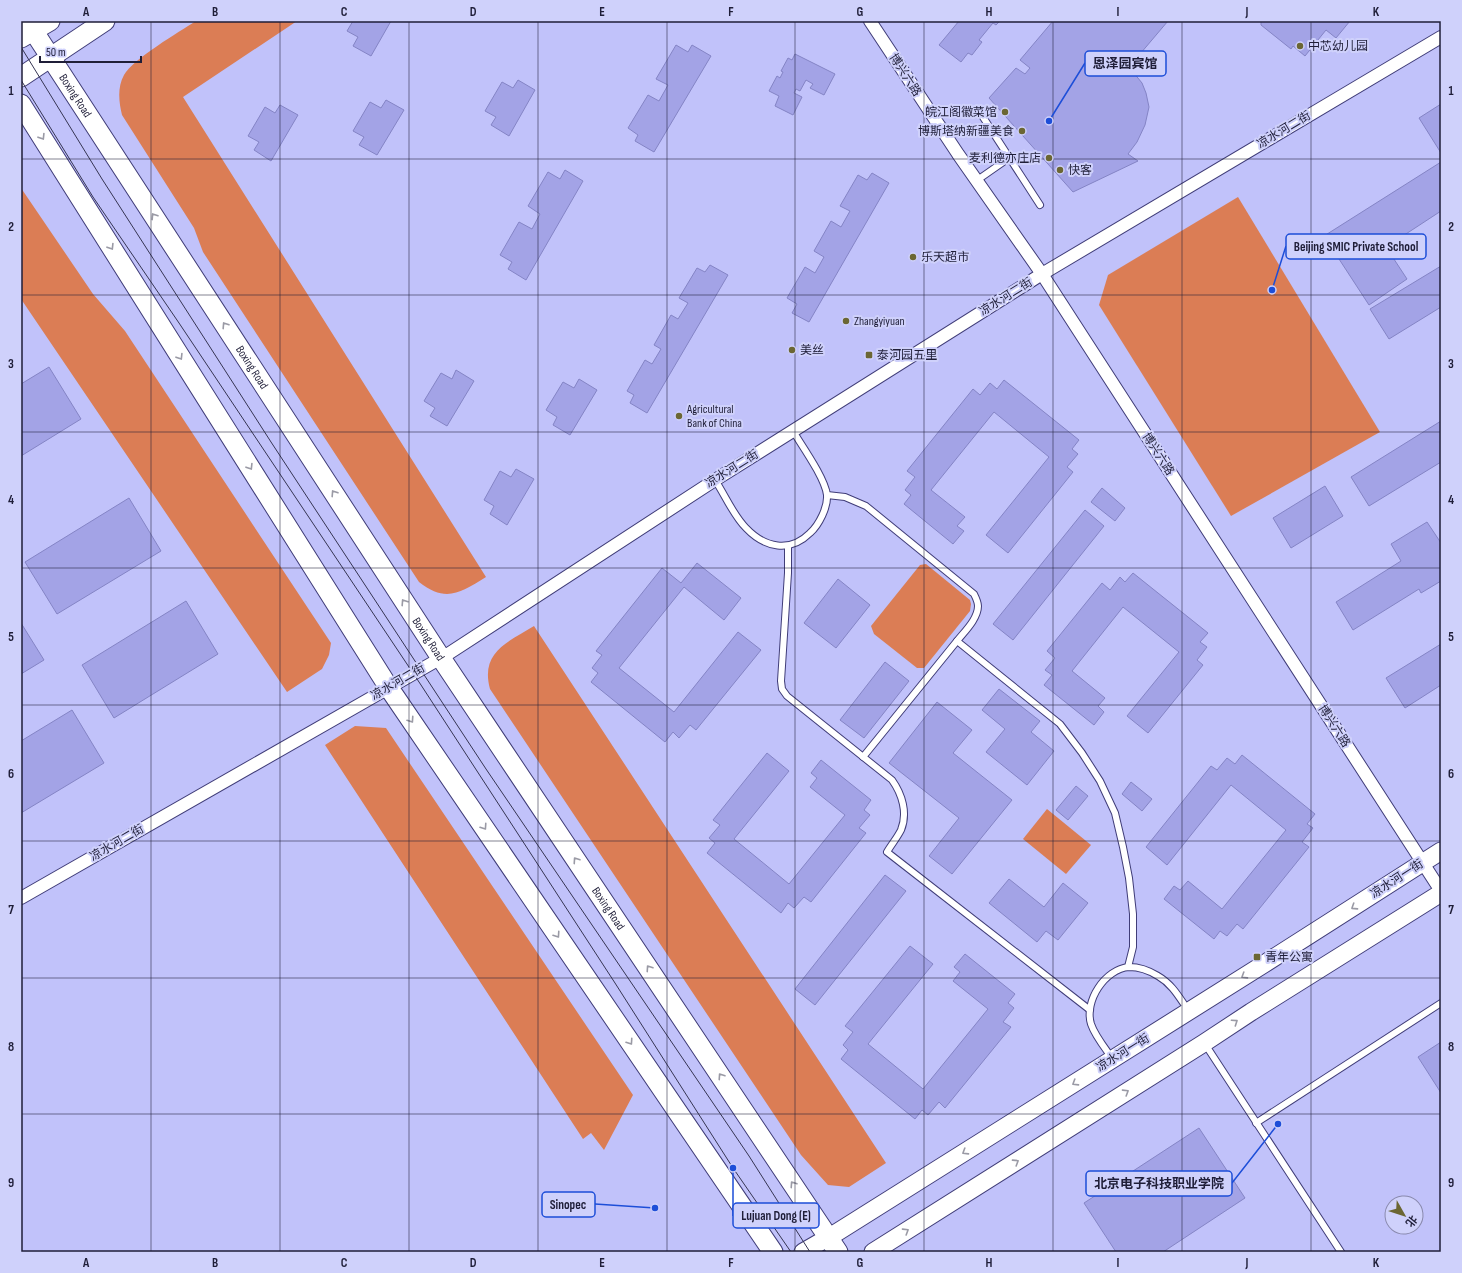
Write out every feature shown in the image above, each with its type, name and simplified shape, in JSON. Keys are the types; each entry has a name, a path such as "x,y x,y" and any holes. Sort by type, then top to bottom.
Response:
{"main road":[{"path":"27,30 50,21"},
{"path":"21,77 105,21"},
{"name":"Boxing Road","path":"27,30 51,58 441,658 833,1244"},
{"path":"21,104 388,688 773,1252"},
{"name":"凉水河一街","path":"803,1252 833,1244 1113,1059 1441,851"},
{"path":"873,1252 1441,892"}],"street":[{"name":"博兴六路","path":"870,21 976,181 1042,274 1441,892"},
{"name":"凉水河二街","path":"21,898 441,658 715,480 1042,274 1441,36"}],"lane":[{"path":"981,114 1040,205"},
{"path":"976,181 1009,158"},
{"path":"715,480 746,528 759,538 773,545 788,547 804,540 816,528 823,514 827,495 822,479 793,431"},
{"path":"827,495 845,497 866,506 974,594 979,604 978,612 972,623 863,757"},
{"path":"788,547 782,689 787,696 892,780 898,789 904,815 901,830 887,852 1090,1010"},
{"path":"957,641 1060,724 1082,753 1100,781 1114,813 1129,878 1133,920 1133,947 1128,967"},
{"path":"1113,1059 1091,1024 1090,1010 1096,993 1105,980 1115,972 1128,967 1143,969 1159,976 1170,984 1188,1012"},
{"path":"1256,1123 1441,1003"},
{"path":"1204,1043 1341,1252"}],"shaded area":[{"path":"196,21 297,21 183,97 486,577 460,591 445,594 437,592 419,582 203,252 194,228 122,115 119,100 120,85 124,75 146,54"},
{"path":"21,188 93,294 125,331 331,643 329,655 322,669 287,692 21,299"},
{"path":"1238,197 1380,432 1231,516 1099,305 1108,275"},
{"path":"926,564 970,600 971,604 970,611 924,668 917,668 874,634 871,626 920,565"},
{"path":"534,626 886,1163 849,1187 828,1185 801,1155 490,689 488,676 489,666 493,657 506,643"},
{"path":"355,726 386,728 633,1095 604,1150 591,1133 583,1139 325,745"},
{"path":"1047,809 1091,845 1066,874 1023,839"}],"building":[{"path":"353,21 391,21 371,56 353,46 358,37 347,31"},
{"path":"959,21 1000,21 996,25 993,23 979,40 982,42 972,55 968,53 961,62 939,45"},
{"path":"1053,21 1168,21 1129,67 1142,83 1149,107 1145,125 1137,142 1128,154 1138,161 1073,192 989,98 1016,68 1025,74 1030,68 1020,60"},
{"path":"1261,21 1350,21 1336,38 1326,30 1305,56 1293,46 1291,49 1261,25"},
{"path":"676,45 688,52 692,45 711,56 654,152 635,141 638,135 628,128 648,95 659,101 668,85 656,79"},
{"path":"795,54 835,74 824,95 810,88 813,84 806,80 800,91 796,89 794,93 802,97 793,115 775,106 779,96 769,91 777,76 780,78 783,72 781,71 788,58 792,60"},
{"path":"518,80 535,90 509,136 491,125 496,117 485,111 502,82 513,88"},
{"path":"386,100 404,110 377,155 359,145 364,137 353,131 370,102 381,108"},
{"path":"1441,104 1441,153 1419,118"},
{"path":"280,105 298,115 271,161 254,150 259,142 248,136 265,107 275,113"},
{"path":"1441,162 1441,211 1386,247 1407,279 1369,305 1324,236"},
{"path":"565,170 583,181 526,280 508,269 512,262 500,255 519,222 532,229 540,214 528,206 548,172 560,179"},
{"path":"872,173 889,183 809,322 792,313 797,304 787,298 805,267 815,273 824,257 814,251 831,221 841,227 850,211 840,206 858,175 867,180"},
{"path":"710,265 728,275 647,413 630,403 634,395 627,391 645,360 652,364 661,349 654,345 671,315 678,319 688,303 679,298 697,268 705,272"},
{"path":"1441,266 1441,307 1389,339 1370,309"},
{"path":"49,367 81,419 21,456 21,384"},
{"path":"456,370 474,381 447,426 430,416 435,408 424,401 441,373 452,379"},
{"path":"579,379 597,390 570,435 553,425 557,417 546,410 563,382 574,388"},
{"path":"1004,380 1079,440 1072,449 1078,454 1067,467 1073,472 1008,553 986,535 1049,457 994,412 931,490 965,517 957,526 964,531 953,544 904,504 911,495 905,490 915,477 907,471 973,389 980,395 990,383 997,389"},
{"path":"1441,421 1441,462 1369,506 1351,477"},
{"path":"516,469 534,479 507,525 490,514 494,506 484,500 500,471 511,477"},
{"path":"1325,486 1343,516 1291,548 1273,518"},
{"path":"1102,488 1125,508 1115,521 1091,502"},
{"path":"129,498 161,551 57,614 25,562"},
{"path":"1085,510 1104,526 1013,640 993,624"},
{"path":"1427,522 1441,543 1441,581 1421,593 1419,589 1353,630 1336,602 1401,561 1391,544"},
{"path":"697,563 741,598 724,620 684,587 619,668 674,712 738,632 761,650 696,730 690,725 679,738 673,732 665,742 591,682 598,673 592,668 602,655 596,651 662,568 681,583"},
{"path":"1133,573 1208,633 1200,642 1207,647 1197,660 1203,665 1148,733 1127,716 1179,652 1123,607 1072,671 1105,698 1098,706 1104,712 1094,725 1044,685 1052,675 1045,670 1055,658 1047,651 1102,583 1110,590 1120,577 1125,582"},
{"path":"838,579 870,605 836,648 804,623"},
{"path":"186,601 218,654 114,718 82,665"},
{"path":"21,623 44,660 21,674"},
{"path":"1441,644 1441,685 1405,708 1386,678"},
{"path":"885,662 909,681 864,738 840,720"},
{"path":"999,689 1040,721 1031,732 1054,751 1027,785 986,752 1005,729 982,710"},
{"path":"937,702 972,730 953,753 1012,800 952,874 929,856 959,818 889,763"},
{"path":"72,710 104,763 21,813 21,741"},
{"path":"767,753 789,771 734,839 789,884 845,815 810,787 817,778 811,773 821,760 871,800 864,810 870,815 859,828 866,833 811,902 804,897 794,908 788,903 781,913 707,853 715,843 709,838 720,825 713,820"},
{"path":"1242,755 1315,814 1307,824 1313,828 1302,842 1309,847 1243,929 1237,924 1227,936 1220,931 1214,939 1164,899 1174,886 1180,890 1188,881 1222,909 1286,830 1231,785 1167,865 1146,847 1211,766 1217,770 1227,758 1235,764"},
{"path":"1131,782 1152,799 1142,811 1122,794"},
{"path":"1076,786 1088,796 1068,820 1056,810"},
{"path":"885,875 906,891 815,1005 795,989"},
{"path":"1009,879 1044,907 1063,883 1088,903 1058,940 1046,931 1037,942 989,903"},
{"path":"910,946 933,964 868,1044 923,1089 988,1009 953,981 960,972 954,967 965,954 1015,994 1008,1003 1014,1008 1003,1022 1011,1027 945,1108 939,1102 928,1115 922,1110 915,1119 841,1059 848,1050 843,1045 853,1032 845,1026"},
{"path":"1441,1042 1441,1093 1418,1057"},
{"path":"1199,1128 1245,1198 1163,1252 1116,1252 1084,1203"}],"tram line":[{"path":"21,47 102,179 271,442 486,769 749,1156 810,1252"},
{"path":"21,80 93,197 421,685 615,983 733,1168 791,1252"}],"place":[{"name":"中芯幼儿园","path":"1300,46"},
{"name":"皖江阁徽菜馆","path":"1005,112"},
{"name":"恩泽园宾馆","path":"1049,121"},
{"name":"博斯塔纳新疆美食","path":"1022,131"},
{"name":"麦利德亦庄店","path":"1049,158"},
{"name":"快客","path":"1060,170"},
{"name":"乐天超市","path":"913,257"},
{"name":"Beijing SMIC Private School","path":"1272,290"},
{"name":"Zhangyiyuan","path":"846,321"},
{"name":"美丝","path":"792,350"},
{"name":"泰河园五里","path":"869,355"},
{"name":"Agricultural Bank of China","path":"679,416"},
{"name":"青年公寓","path":"1257,957"},
{"name":"北京电子科技职业学院","path":"1278,1124"},
{"name":"Lujuan Dong (E)","path":"733,1168"},
{"name":"Sinopec","path":"655,1208"}]}
